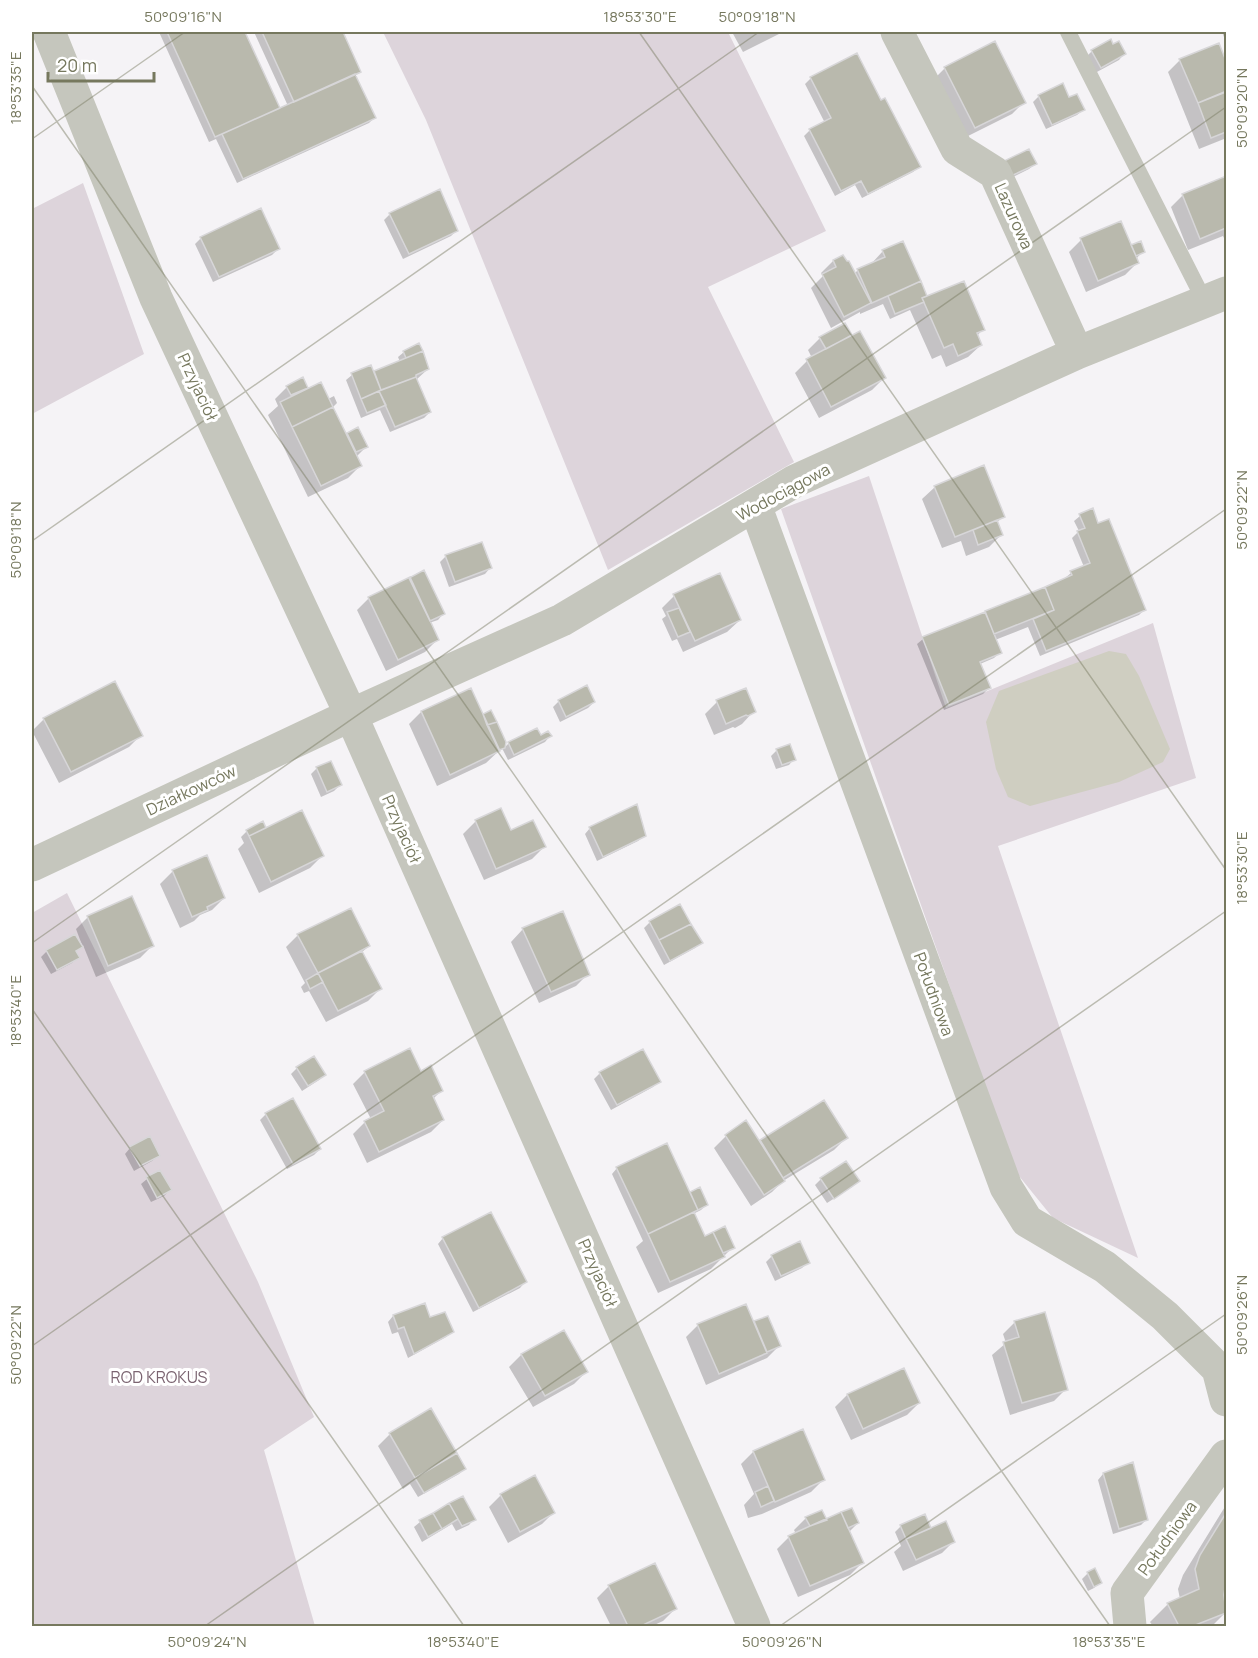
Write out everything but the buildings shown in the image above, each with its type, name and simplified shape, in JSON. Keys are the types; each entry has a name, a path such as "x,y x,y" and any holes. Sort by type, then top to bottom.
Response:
{"street":[{"name":"Przyjaciół","path":"49,32 156,297 351,715 754,1626"},
{"name":"Lazurowa","path":"897,32 957,149 995,174 1077,353"},
{"name":"Wodociągowa","path":"351,715 562,620 795,481 1077,353 1216,298"},
{"name":"Południowa","path":"755,505 1006,1187 1027,1221 1105,1267 1165,1316 1218,1369 1227,1400"},
{"name":"Działkowców","path":"32,865 351,715"},
{"name":"Południowa","path":"1130,1626 1127,1593 1227,1456"}],"lane":[{"path":"1068,32 1216,298"}],"green space":[{"path":"383,32 728,32 826,231 708,287 794,462 608,570 426,120"},
{"path":"83,183 144,354 32,414 32,209"},
{"path":"869,476 946,708 1153,623 1196,778 998,846 1138,1258 1053,1218 1015,1171 781,509"},
{"name":"ROD KROKUS","path":"67,893 258,1282 314,1417 264,1450 315,1626 32,1626 32,913"}],"shaded area":[{"path":"1109,651 1126,654 1139,676 1170,749 1163,762 1119,782 1030,806 1008,797 996,769 986,722 999,691"}]}
